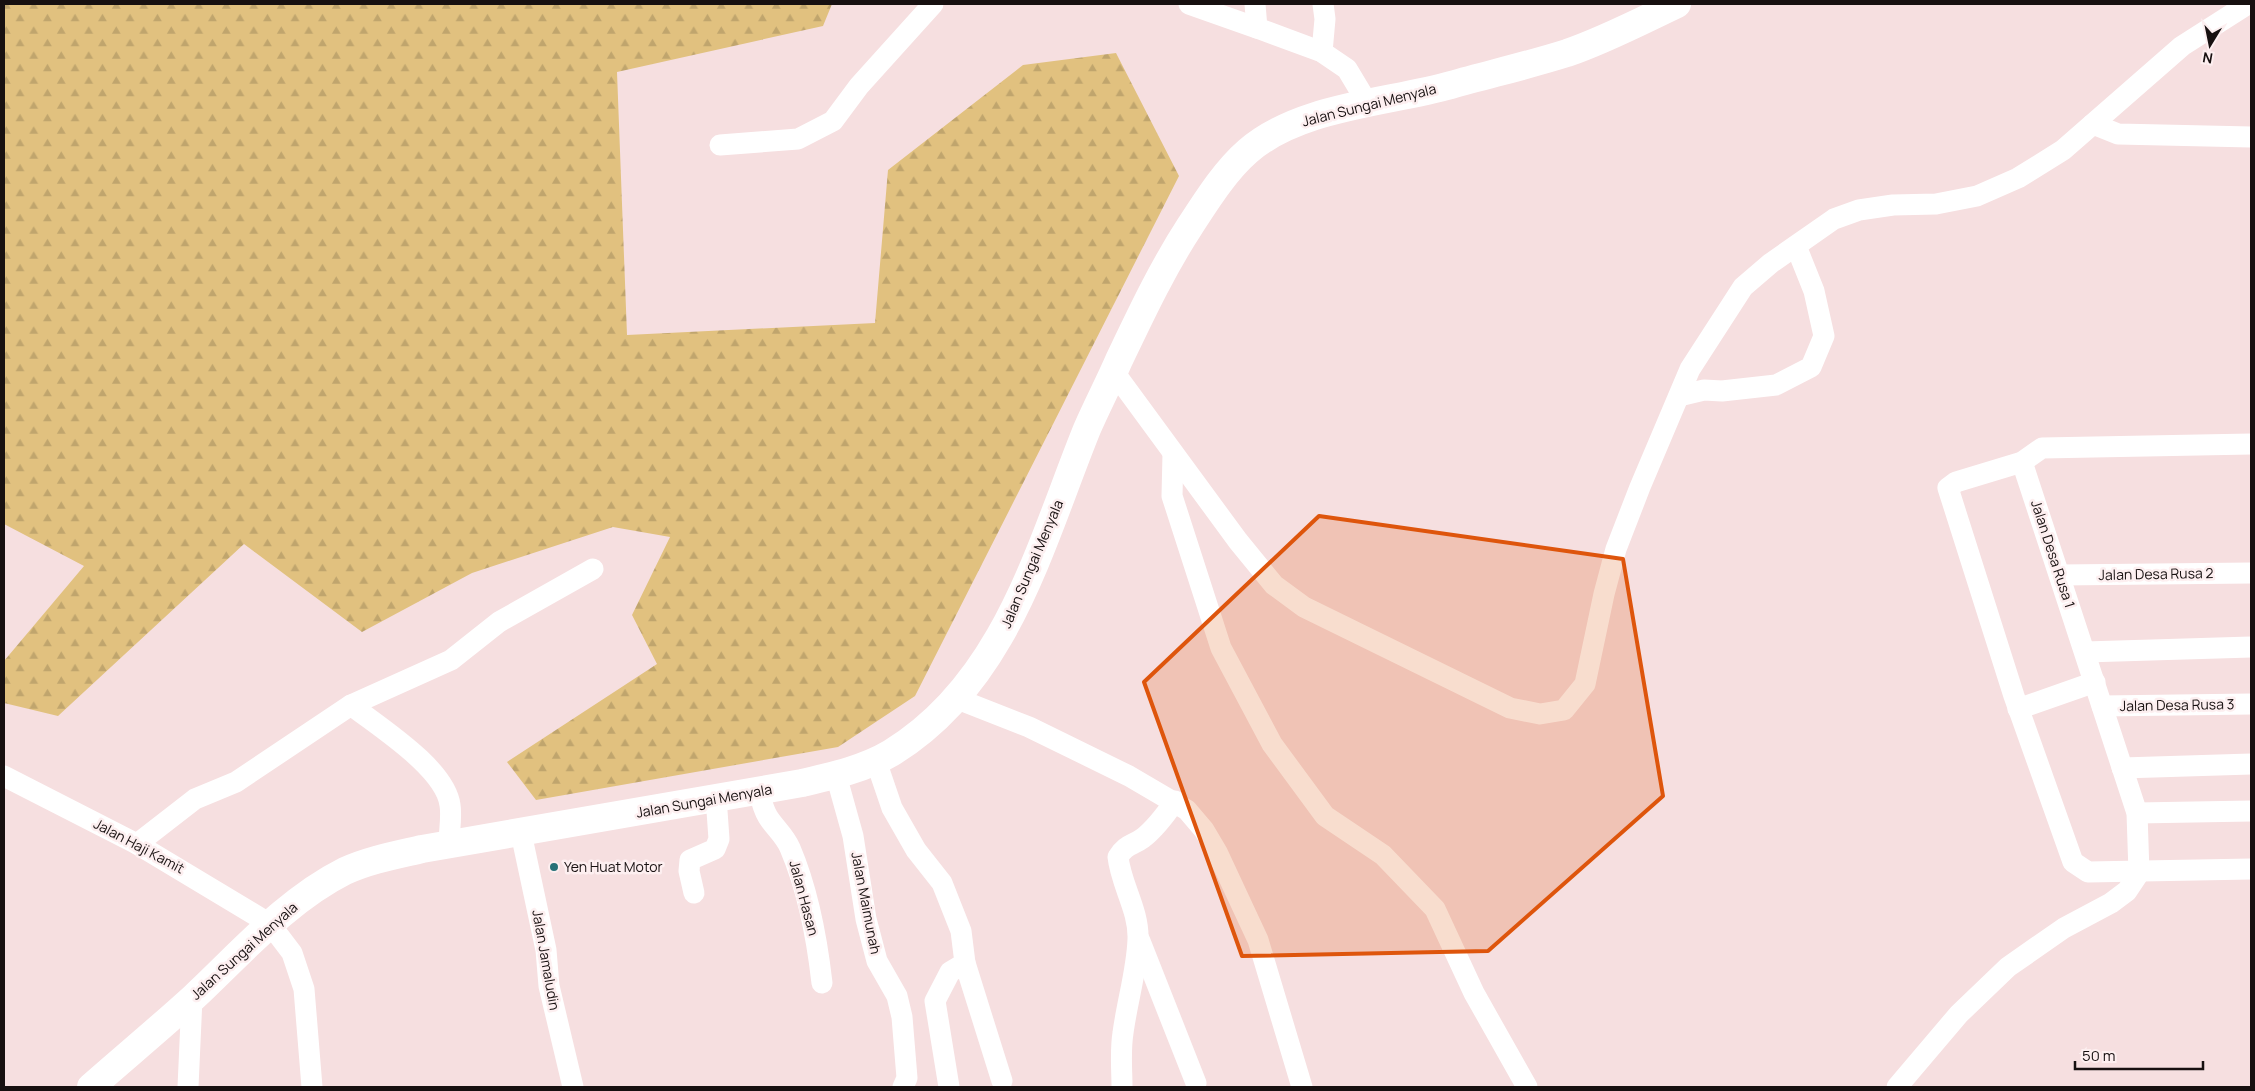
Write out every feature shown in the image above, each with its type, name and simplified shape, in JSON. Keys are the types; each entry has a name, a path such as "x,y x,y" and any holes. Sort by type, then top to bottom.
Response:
{"main road":[{"name":"Jalan Sungai Menyala","path":"91,1087 192,998 270,924 308,895 345,872 374,861 449,844 522,833 836,776 876,761 911,739 955,698 980,670 1012,618 1088,426 1153,287 1173,252 1219,184 1248,151 1282,129 1326,114 1446,86 1570,52 1677,4"}],"street":[{"path":"720,145 798,139 833,122 859,86 933,4"},
{"path":"1189,4 1322,52 1347,69 1368,104"},
{"path":"1255,4 1257,28"},
{"path":"1322,52 1325,19 1323,4"},
{"path":"1114,372 1274,585 1304,608 1510,708 1540,714 1564,710 1585,684 1604,594 1616,549 1690,369 1743,286 1770,263 1834,219 1859,210 1893,205 1936,204 1977,196 2018,178 2063,150 2182,46 2248,4"},
{"path":"2093,124 2118,134 2251,137"},
{"path":"1679,396 1704,390 1722,391 1776,385 1811,367 1824,336 1814,291 1796,246"},
{"path":"2251,444 2042,448 2022,462 1956,482 1948,488 2018,709 2073,862 2088,872 2139,873 2251,869"},
{"path":"1174,454 1172,496 1221,648 1272,744 1326,816 1383,855 1435,909 1474,993 1526,1087"},
{"name":"Jalan Desa Rusa 1","path":"2022,462 2060,574 2136,813 2139,873"},
{"path":"137,844 194,799 236,782 351,705 451,660 499,622 593,569"},
{"name":"Jalan Desa Rusa 2","path":"2060,574 2251,573"},
{"path":"2085,652 2251,647"},
{"path":"2018,709 2095,682"},
{"path":"955,698 1029,727 1129,776 1188,810 1204,830 1258,940 1302,1087"},
{"name":"Jalan Desa Rusa 3","path":"2102,706 2251,704"},
{"path":"351,705 424,762 442,784 450,804 449,844"},
{"path":"876,761 892,808 916,850 942,883 961,931 965,963 1002,1081"},
{"path":"2122,768 2251,764"},
{"name":"Jalan Haji Kamit","path":"4,776 137,844 270,924"},
{"name":"Jalan Maimunah","path":"836,776 852,836 866,919 877,961 896,996 902,1017 907,1078 903,1087"},
{"name":"Jalan Hasan","path":"759,791 768,818 778,828 789,846 796,864 819,956 822,983"},
{"path":"694,892 689,871 690,860 715,849 720,839 716,797"},
{"path":"1122,1087 1122,1037 1137,959 1138,936 1134,912 1125,888 1118,857 1124,847 1143,838 1159,823 1175,802"},
{"path":"2136,813 2251,811"},
{"name":"Jalan Jamaludin","path":"522,833 546,950 549,986 573,1087"},
{"path":"1897,1087 1959,1014 2008,967 2064,928 2111,903 2127,891 2139,873"},
{"path":"270,924 292,953 304,989 312,1087"},
{"path":"1138,936 1196,1083"},
{"path":"950,1087 935,1001 950,972 965,963"},
{"path":"188,1087 192,998"}],"highlighted area":[{"path":"1319,516 1623,559 1663,796 1488,951 1242,956 1144,682"}],"green space":[{"path":"4,4 832,4 823,26 617,72 627,335 875,323 888,170 1023,65 1116,53 1179,176 915,696 838,747 536,800 507,762 657,664 632,615 670,537 613,527 472,573 362,632 244,544 58,716 4,703 4,661 84,566 4,524"}],"place":[{"name":"Yen Huat Motor","path":"554,867"}]}
